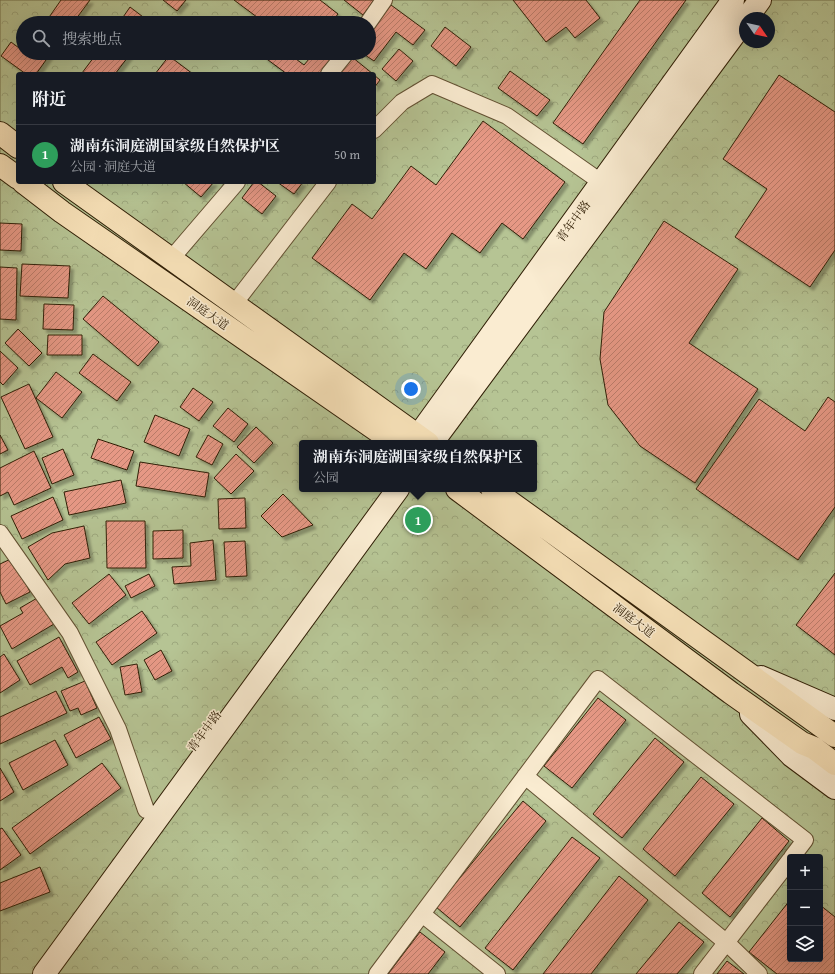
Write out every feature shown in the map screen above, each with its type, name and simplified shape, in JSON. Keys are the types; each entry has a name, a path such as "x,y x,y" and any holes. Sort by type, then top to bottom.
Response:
{"main road":[{"name":"青年中路","path":"424,440 601,182 734,0"},
{"name":"青年中路","path":"751,12 760,0"},
{"name":"青年中路","path":"424,440 739,28"},
{"path":"0,133 16,145"},
{"path":"0,165 16,177"},
{"name":"洞庭大道","path":"26,184 62,212 391,440"},
{"name":"洞庭大道","path":"67,184 422,440"},
{"name":"青年中路","path":"27,974 378,492"},
{"path":"44,974 396,492"},
{"name":"洞庭大道","path":"461,492 802,744 814,748 835,764"},
{"name":"洞庭大道","path":"496,492 835,736"},
{"path":"739,667 835,709"},
{"path":"731,692 792,756 835,788"}],"street":[{"path":"373,16 384,0"},
{"path":"331,72 340,60"},
{"path":"376,128 402,102 432,84 507,116 601,182"},
{"path":"171,259 236,184"},
{"path":"234,304 326,184"},
{"path":"0,533 70,633 118,729 146,810"},
{"path":"377,974 598,679 805,840 794,854"},
{"path":"525,776 727,943 760,974"},
{"path":"702,974 787,864"},
{"path":"422,914 497,974"}],"green space":[{"path":"0,0 835,0 835,974 0,974"}],"building":[{"path":"61,0 90,0 78,16 50,16"},
{"path":"163,0 186,0 177,11"},
{"path":"234,0 320,0 338,14 336,16 256,16"},
{"path":"344,0 374,0 363,15"},
{"path":"513,0 586,0 600,18 575,38 566,27 546,42"},
{"path":"640,0 686,0 583,144 553,123"},
{"path":"391,5 425,30 413,45 396,32 376,58 376,25"},
{"path":"130,7 142,16 124,16"},
{"path":"445,27 471,47 456,66 431,46"},
{"path":"11,42 16,46 16,60 46,60 37,72 23,72 1,56"},
{"path":"399,49 413,61 396,81 382,69"},
{"path":"92,60 126,60 117,72 83,72"},
{"path":"166,60 174,60 190,72 157,72"},
{"path":"268,60 297,60 304,65 308,60 332,60 324,72 284,72"},
{"path":"350,60 356,60 371,72 341,72"},
{"path":"510,71 550,100 537,116 498,88"},
{"path":"779,75 835,112 835,250 810,287 735,237 767,189 723,159"},
{"path":"376,77 380,80 376,85"},
{"path":"483,121 565,182 523,239 502,223 480,253 452,233 426,269 404,253 370,300 312,258 352,204 372,219 411,166 436,185"},
{"path":"185,184 212,184 201,197"},
{"path":"252,184 261,184 276,196 262,214 242,198"},
{"path":"280,184 302,184 294,194"},
{"path":"664,221 738,269 689,343 758,389 695,483 640,446 608,405 600,359 604,312"},
{"path":"0,223 22,224 21,251 0,250"},
{"path":"22,264 70,266 68,298 20,296"},
{"path":"0,267 17,268 16,320 0,319"},
{"path":"103,296 159,342 138,366 83,319"},
{"path":"44,304 74,305 73,330 43,329"},
{"path":"18,329 42,353 29,366 5,343"},
{"path":"48,335 82,335 82,355 47,355"},
{"path":"0,351 18,368 3,385 0,382"},
{"path":"93,354 131,382 117,401 79,373"},
{"path":"56,372 82,392 62,418 36,398"},
{"path":"29,384 53,437 25,449 1,397"},
{"path":"193,388 213,402 199,421 180,407"},
{"path":"828,397 835,402 835,507 798,560 696,489 759,399 805,431"},
{"path":"228,408 248,424 234,442 213,426"},
{"path":"155,415 190,429 179,456 144,442"},
{"path":"256,427 273,443 254,463 237,447"},
{"path":"0,435 8,450 0,454"},
{"path":"208,435 223,444 212,465 196,457"},
{"path":"98,439 134,451 127,470 91,458"},
{"path":"63,449 74,475 52,484 42,458"},
{"path":"34,451 51,488 14,505 8,492 0,496 0,468"},
{"path":"236,454 254,471 231,494 214,478"},
{"path":"140,462 209,473 205,497 136,486"},
{"path":"121,480 126,503 69,515 64,492"},
{"path":"283,494 313,525 282,537 261,516"},
{"path":"53,497 63,520 22,539 11,516"},
{"path":"245,498 246,528 219,529 218,499"},
{"path":"106,521 145,521 146,568 107,568"},
{"path":"84,526 90,558 65,564 48,580 28,547 52,533"},
{"path":"183,530 183,558 153,559 153,531"},
{"path":"213,540 216,580 174,584 172,567 191,566 190,543"},
{"path":"245,541 247,576 226,577 224,542"},
{"path":"13,558 30,592 6,604 0,592 0,564"},
{"path":"835,573 835,655 796,625"},
{"path":"109,574 126,595 89,624 72,603"},
{"path":"149,574 155,586 131,598 125,586"},
{"path":"39,597 54,624 12,649 0,626 23,613 20,608"},
{"path":"142,611 157,633 112,665 96,642"},
{"path":"59,637 78,672 68,678 62,667 30,685 17,661"},
{"path":"161,650 172,671 155,680 144,660"},
{"path":"4,654 20,680 0,693 0,657"},
{"path":"137,664 142,692 125,695 120,667"},
{"path":"85,681 97,708 81,715 78,708 70,711 61,691"},
{"path":"56,691 67,713 0,744 0,717"},
{"path":"598,698 626,720 572,788 544,766"},
{"path":"99,717 111,739 76,758 64,735"},
{"path":"655,738 684,762 622,838 593,814"},
{"path":"55,740 68,765 23,790 9,763"},
{"path":"102,763 121,788 30,854 12,828"},
{"path":"0,768 14,792 0,801"},
{"path":"701,777 734,804 675,876 643,849"},
{"path":"523,801 546,821 460,927 436,907"},
{"path":"762,818 789,841 730,917 702,893"},
{"path":"2,828 21,855 0,870 0,829"},
{"path":"572,837 600,858 513,970 485,948"},
{"path":"40,867 50,892 0,911 0,883"},
{"path":"619,876 648,900 591,974 543,974"},
{"path":"787,904 787,962 823,962 823,907 835,917 835,974 777,974 749,952"},
{"path":"679,922 704,942 677,974 636,974"},
{"path":"420,932 445,952 428,974 388,974"},
{"path":"727,961 744,974 717,974"}],"place":[{"name":"湖南东洞庭湖国家级自然保护区","path":"418,520"}]}
